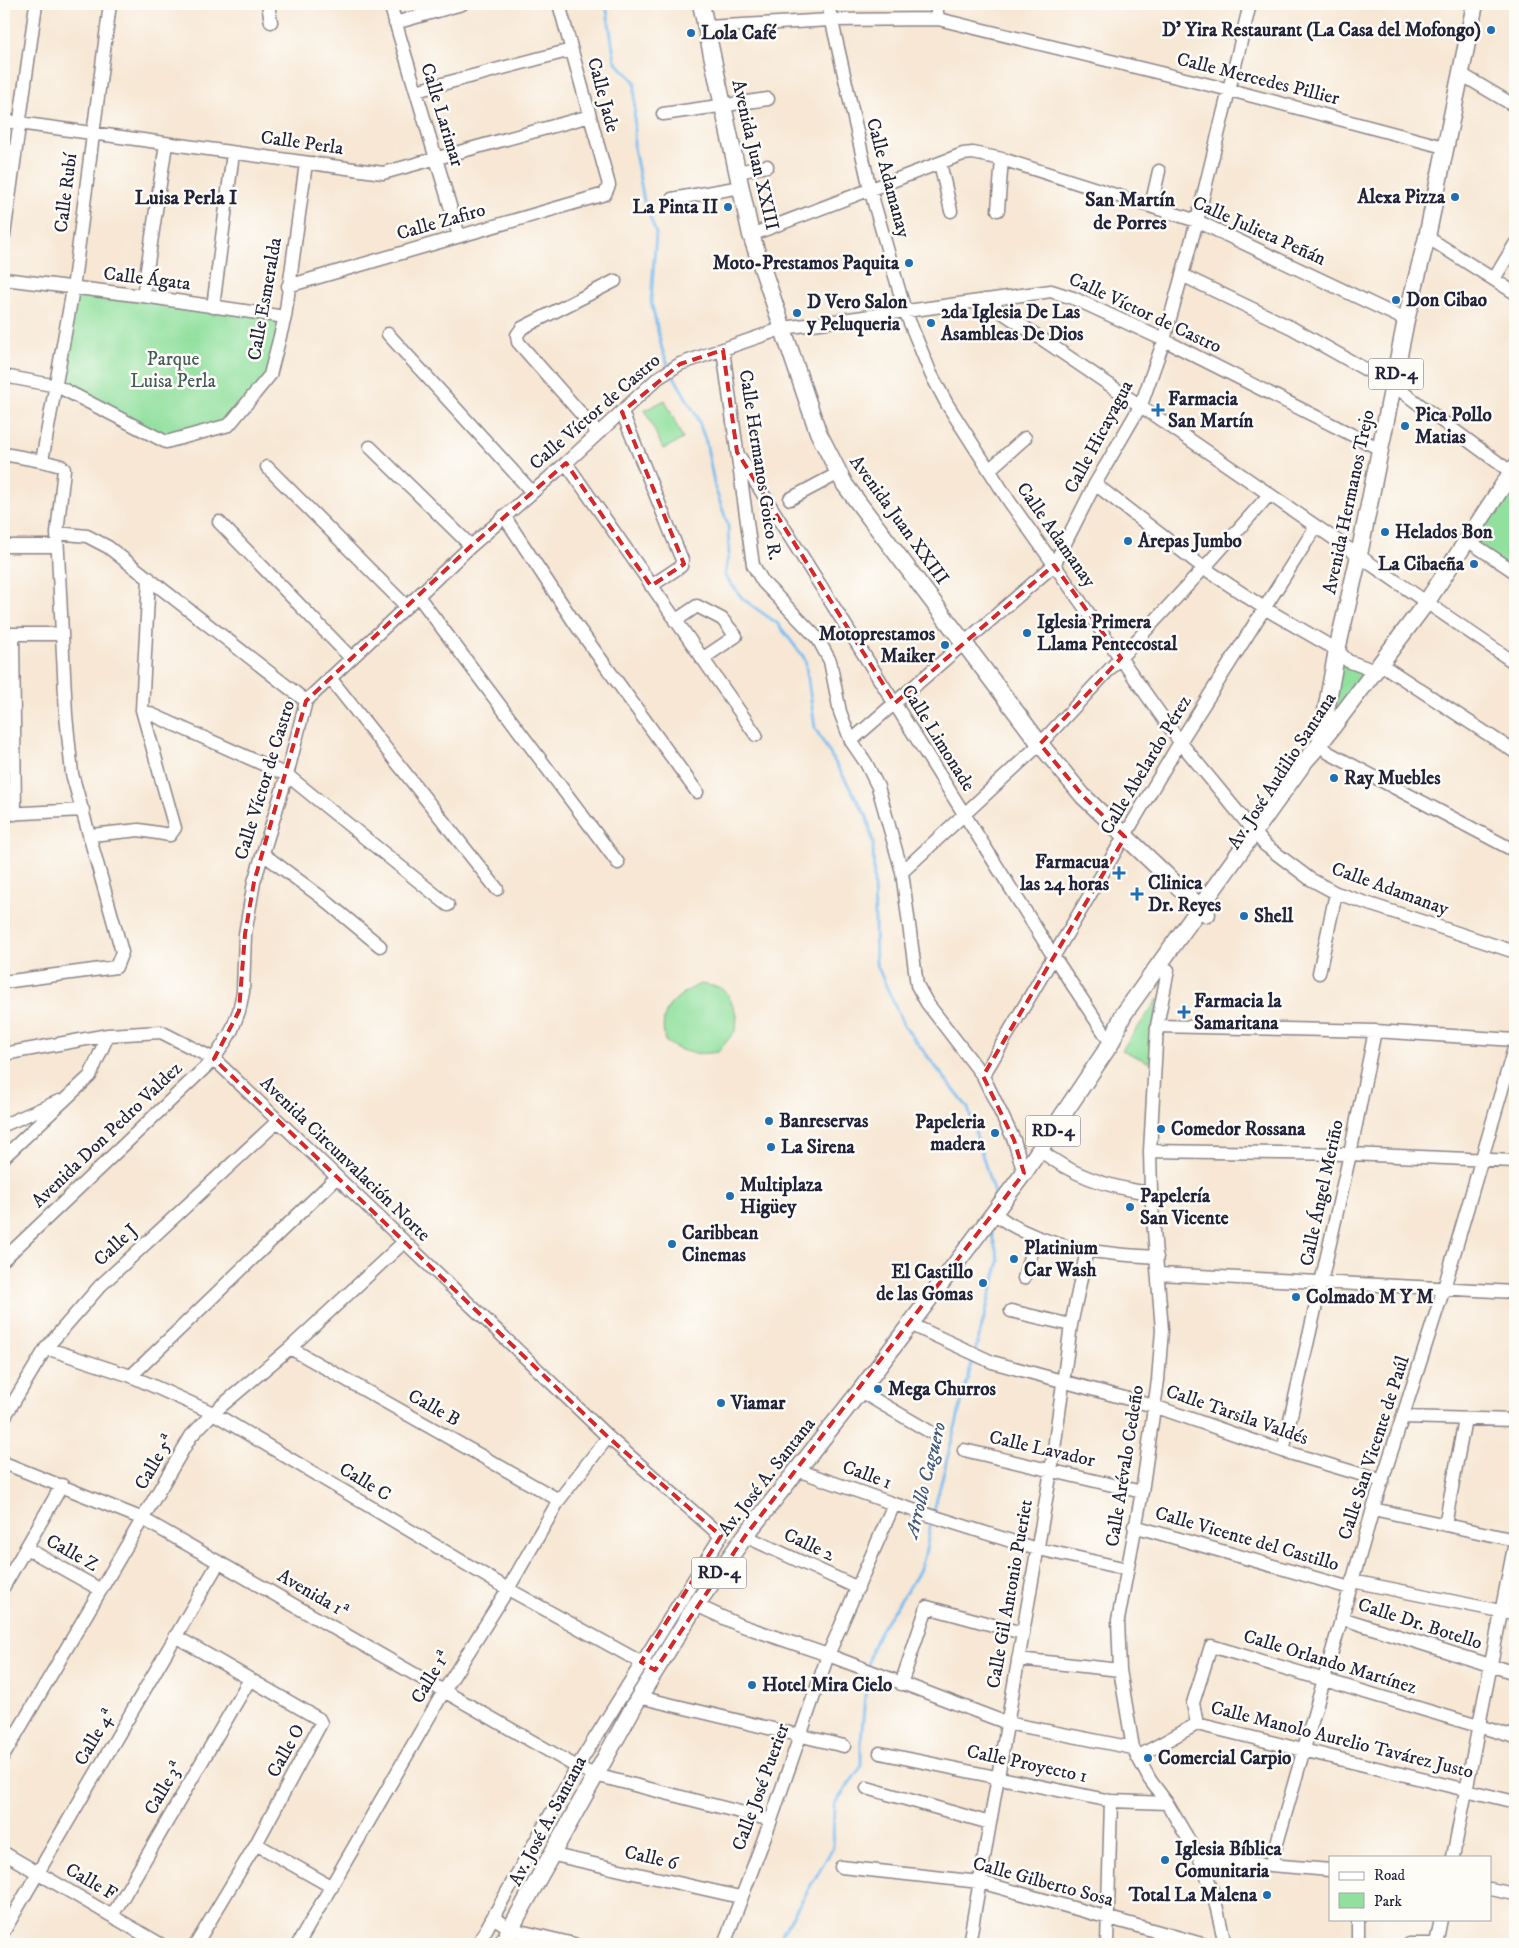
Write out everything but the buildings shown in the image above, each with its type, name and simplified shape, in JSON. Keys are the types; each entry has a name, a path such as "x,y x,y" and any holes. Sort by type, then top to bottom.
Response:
{"main road":[{"name":"Avenida Juan XXIII","path":"701,4 751,235 818,432 845,484 1040,744 1083,796 1204,912"},
{"name":"Avenida Hermanos Trejo","path":"1320,744 1337,650 1359,555 1406,320 1427,237 1474,4"},
{"name":"Av. José Audilio Santana","path":"1320,744 1426,603 1514,472"},
{"name":"RD-4","path":"1111,1043 1122,1015 1204,912 1258,837 1305,761 1320,744"},
{"name":"RD-4","path":"993,1215 1040,1150 1111,1043 1168,970 1204,912"},
{"name":"Av. José A. Santana","path":"502,1944 554,1855 595,1775 639,1697 696,1605 745,1536 860,1391 993,1215"}],"street":[{"path":"4,236 36,4"},
{"name":"Calle Rubí","path":"42,461 73,289 110,4"},
{"path":"268,4 271,22"},
{"name":"Calle Larimar","path":"390,4 459,236"},
{"path":"396,22 462,4"},
{"name":"Calle Jade","path":"559,4 609,185 605,194"},
{"name":"Calle Adamanay","path":"828,4 830,20 870,189 905,311 931,374 947,404 989,470 1180,742 1258,837 1310,879 1336,893 1515,952"},
{"path":"936,4 938,19"},
{"name":"Calle Hicayagua","path":"850,741 965,644 1054,565 1095,484 1141,404 1164,340 1197,221 1250,4"},
{"name":"Calle Mercedes Pillier","path":"706,27 830,20 938,19 1230,90 1444,147"},
{"path":"416,91 571,50"},
{"path":"1460,75 1515,106"},
{"path":"663,114 768,99"},
{"name":"Calle Perla","path":"4,121 383,174 590,116"},
{"path":"143,296 166,144"},
{"path":"213,306 233,153"},
{"name":"Calle Julieta Peñán","path":"751,235 940,163 973,153 1002,159 1197,221 1406,320"},
{"path":"998,210 1002,159"},
{"name":"Calle Esmeralda","path":"4,376 57,386 166,442 229,425 270,374 285,317 306,163"},
{"path":"940,163 951,211"},
{"path":"672,199 739,180 767,166"},
{"path":"1151,206 1159,170"},
{"name":"Calle Zafiro","path":"288,286 605,194"},
{"path":"1427,237 1515,292"},
{"path":"1494,279 1515,244"},
{"path":"1182,275 1292,328 1394,385 1514,472"},
{"name":"Calle Ágata","path":"4,279 73,289 143,296 285,317"},
{"path":"598,433 518,342 517,335 522,328 615,281"},
{"name":"Calle Víctor de Castro","path":"214,1059 231,1032 239,1011 243,992 244,934 254,882 287,775 306,701 504,516 566,463 658,378 680,364 784,328 1044,291 1057,292 1164,340 1380,449"},
{"path":"984,300 1141,404 1268,496 1359,555 1515,663"},
{"path":"388,334 532,492"},
{"name":"Calle Hermanos Goico R.","path":"723,350 753,565 763,582 818,640 830,661 840,712 850,741 866,763 878,787 902,872 917,985 927,1003 983,1076 1014,1140 1024,1173"},
{"path":"622,412 682,560 681,566 651,586"},
{"path":"989,470 1025,438"},
{"path":"370,447 471,546"},
{"name":"Calle Limonade","path":"736,452 1054,957 1111,1043"},
{"path":"4,454 61,466 64,470 57,546 66,715 72,774 91,835 122,952 116,967 4,982"},
{"path":"566,463 756,735"},
{"path":"267,467 406,606"},
{"path":"790,499 839,473"},
{"path":"1095,484 1204,568 1264,608 1337,650 1348,661 1377,667 1515,752"},
{"path":"902,872 1040,744 1204,568 1268,496"},
{"path":"504,516 576,625 697,792"},
{"path":"219,522 351,658"},
{"name":"Calle Abelardo Pérez","path":"983,1076 1180,742 1315,528"},
{"path":"57,533 88,536 98,540 306,701"},
{"path":"1467,540 1515,572"},
{"path":"4,546 57,546"},
{"path":"91,835 139,830 170,835 174,828 142,710 149,578"},
{"path":"418,596 618,863"},
{"path":"675,621 697,606 722,618 736,636 702,659"},
{"path":"62,634 8,634 9,814 83,810"},
{"path":"330,678 498,889"},
{"path":"142,710 287,775 448,905"},
{"path":"1320,744 1329,754 1515,852"},
{"path":"263,854 321,897 380,946"},
{"path":"1319,973 1336,893"},
{"name":"Calle Arévalo Cedeño","path":"1168,970 1157,1026 1150,1151 1151,1193 1162,1330 1142,1492 1134,1526 1118,1620 1120,1670 1135,1752 1150,1780 1167,1803 1200,1858 1213,1892 1224,1944"},
{"path":"1157,1026 1375,1031 1515,1040"},
{"name":"Calle Ángel Meriño","path":"1283,1451 1322,1283 1375,1031"},
{"name":"Avenida Circunvalación Norte","path":"4,1054 10,1051 108,1035 160,1032 214,1059 608,1437 722,1536 641,1662"},
{"path":"4,1157 90,1076 108,1035"},
{"name":"Calle San Vicente de Paúl","path":"1271,1864 1302,1749 1373,1509 1444,1288 1515,1045"},
{"name":"Avenida Don Pedro Valdez","path":"4,1259 214,1059"},
{"path":"4,1125 67,1098"},
{"name":"Calle J","path":"4,1418 46,1348 100,1286 278,1121"},
{"path":"1040,1150 1055,1162 1087,1178 1127,1190 1151,1193"},
{"path":"1150,1151 1350,1154 1515,1161"},
{"path":"131,1376 337,1177"},
{"path":"993,1215 1013,1228 1035,1238 1118,1255 1157,1257"},
{"path":"1024,1278 1035,1238"},
{"name":"Calle 5ª","path":"4,1754 186,1444 212,1413 290,1348 404,1242"},
{"name":"Calle Gil Antonio Pueriet","path":"969,1944 1006,1724 1052,1471 1071,1325 1087,1250"},
{"path":"1159,1274 1515,1292"},
{"path":"1011,1311 1071,1325"},
{"name":"Calle Tarsila Valdés","path":"910,1324 992,1362 1064,1380 1154,1406 1283,1451 1383,1481"},
{"name":"Calle C","path":"46,1348 131,1376 212,1413 508,1589 655,1670"},
{"name":"Calle B","path":"290,1348 559,1500"},
{"path":"860,1391 932,1433"},
{"path":"1403,1417 1515,1420"},
{"path":"1445,1524 1466,1419"},
{"name":"Calle 1ª","path":"298,1944 444,1691 508,1589 559,1500 608,1437"},
{"name":"Calle Lavador","path":"964,1450 1142,1492"},
{"name":"Avenida 1ª","path":"4,1463 143,1519 577,1767 595,1775 771,1820"},
{"name":"Calle 1","path":"798,1470 894,1504 1037,1548 1127,1570"},
{"path":"4,1586 62,1485"},
{"name":"Calle José Puerier","path":"724,1944 740,1897 771,1820 828,1655 894,1504"},
{"path":"1373,1509 1515,1541 1452,1856"},
{"name":"Calle Vicente del Castillo","path":"1134,1526 1351,1584 1515,1614"},
{"name":"Calle 2","path":"745,1536 858,1588"},
{"name":"Calle Z","path":"26,1548 101,1590"},
{"name":"Calle 4ª","path":"4,1931 219,1562"},
{"path":"696,1605 737,1624 828,1655 1006,1724 1135,1752"},
{"path":"901,1684 927,1607 1022,1633"},
{"name":"Calle Dr. Botello","path":"1341,1618 1515,1673"},
{"name":"Calle O","path":"175,1636 320,1720 321,1724 256,1844 196,1944"},
{"name":"Calle Orlando Martínez","path":"1197,1724 1193,1703 1211,1646 1515,1738"},
{"path":"1018,1659 1120,1670"},
{"path":"478,1944 577,1767 641,1662"},
{"name":"Calle 3ª","path":"112,1916 250,1679"},
{"path":"639,1697 844,1746"},
{"name":"Calle Manolo Aurelio Tavárez Justo","path":"1135,1752 1197,1724 1515,1802"},
{"name":"Calle Proyecto 1","path":"880,1753 1111,1801 1167,1803"},
{"path":"867,1788 990,1823"},
{"path":"1107,1944 1111,1801"},
{"path":"256,1844 332,1887"},
{"name":"Calle F","path":"4,1853 160,1944"},
{"name":"Calle 6","path":"554,1855 740,1897"},
{"path":"1200,1858 1329,1870"},
{"name":"Calle Gilberto Sosa","path":"841,1867 980,1882 1202,1944"},
{"path":"1492,1889 1515,1894"},
{"path":"493,1917 511,1929 574,1944"},
{"path":"1358,1920 1358,1944"},
{"path":"1409,1944 1437,1944 1441,1920"}],"highlighted area":[{"path":"723,350 737,452 895,703 1054,565 1121,658 1040,744 1083,796 1125,837 983,1076 1014,1140 1024,1173 745,1536 655,1670 641,1662 721,1536 608,1437 214,1059 239,1011 245,934 254,882 306,701 471,546 566,463 651,586 684,564 622,412 680,364"}],"green space":[{"name":"Parque Luisa Perla","path":"73,289 285,317 270,375 229,425 166,442 57,386"},
{"path":"665,400 683,439 663,449 645,410"},
{"path":"1515,475 1515,572 1467,540"},
{"path":"1337,650 1375,671 1320,744"},
{"path":"700,984 719,987 727,993 737,1015 736,1030 718,1052 691,1053 678,1049 665,1041 664,1021 670,1006 682,994"},
{"path":"1158,999 1150,1063 1122,1050"}],"waterway":[{"path":"606,4 615,61 635,82 634,147 644,201 656,233 651,301 662,349 669,367"},
{"path":"672,373 697,417 706,442 715,488 728,525 729,552 725,576 743,599 778,624 805,659 815,728 867,817 873,842 876,963 904,1026 968,1108 994,1194 992,1204"},
{"name":"Arrollo Caguero","path":"975,1352 999,1261 990,1228"},
{"name":"Arrollo Caguero","path":"933,1514 973,1358"},
{"name":"Arrollo Caguero","path":"868,1666 871,1652 882,1627 920,1569 926,1551 931,1520"},
{"name":"Arrollo Caguero","path":"776,1944 833,1848 834,1805 861,1767 861,1741 867,1674"}],"place":[{"name":"D' Yira Restaurant (La Casa del Mofongo)","path":"1491,30"},
{"name":"Lola Café","path":"691,33"},
{"name":"Alexa Pizza","path":"1455,197"},
{"name":"La Pinta II","path":"728,207"},
{"name":"Moto-Prestamos Paquita","path":"909,263"},
{"name":"Don Cibao","path":"1396,300"},
{"name":"D Vero Salon y Peluqueria","path":"797,313"},
{"name":"2da Iglesia De Las Asambleas De Dios","path":"931,323"},
{"name":"Farmacia San Martín","path":"1158,410"},
{"name":"Pica Pollo Matias","path":"1405,426"},
{"name":"Helados Bon","path":"1385,532"},
{"name":"Arepas Jumbo","path":"1128,541"},
{"name":"La Cibaeña","path":"1474,564"},
{"name":"Iglesia Primera Llama Pentecostal","path":"1027,633"},
{"name":"Motoprestamos Maiker","path":"945,645"},
{"name":"Ray Muebles","path":"1334,778"},
{"name":"Farmacua las 24 horas","path":"1119,873"},
{"name":"Clinica Dr. Reyes","path":"1137,894"},
{"name":"Shell","path":"1244,916"},
{"name":"Farmacia la Samaritana","path":"1184,1012"},
{"name":"Banreservas","path":"769,1121"},
{"name":"Comedor Rossana","path":"1161,1129"},
{"name":"Papeleria madera","path":"995,1133"},
{"name":"La Sirena","path":"771,1147"},
{"name":"Multiplaza Higüey","path":"730,1196"},
{"name":"Papelería San Vicente","path":"1130,1207"},
{"name":"Caribbean Cinemas","path":"672,1244"},
{"name":"Platinium Car Wash","path":"1014,1259"},
{"name":"El Castillo de las Gomas","path":"983,1283"},
{"name":"Colmado M Y M","path":"1296,1297"},
{"name":"Mega Churros","path":"878,1389"},
{"name":"Viamar","path":"721,1403"},
{"name":"Hotel Mira Cielo","path":"752,1685"},
{"name":"Comercial Carpio","path":"1148,1758"},
{"name":"Iglesia Bíblica Comunitaria","path":"1165,1860"},
{"name":"Total La Malena","path":"1267,1895"}],"district":[{"name":"Luisa Perla I","path":"186,198"},
{"name":"San Martín de Porres","path":"1130,212"}]}
